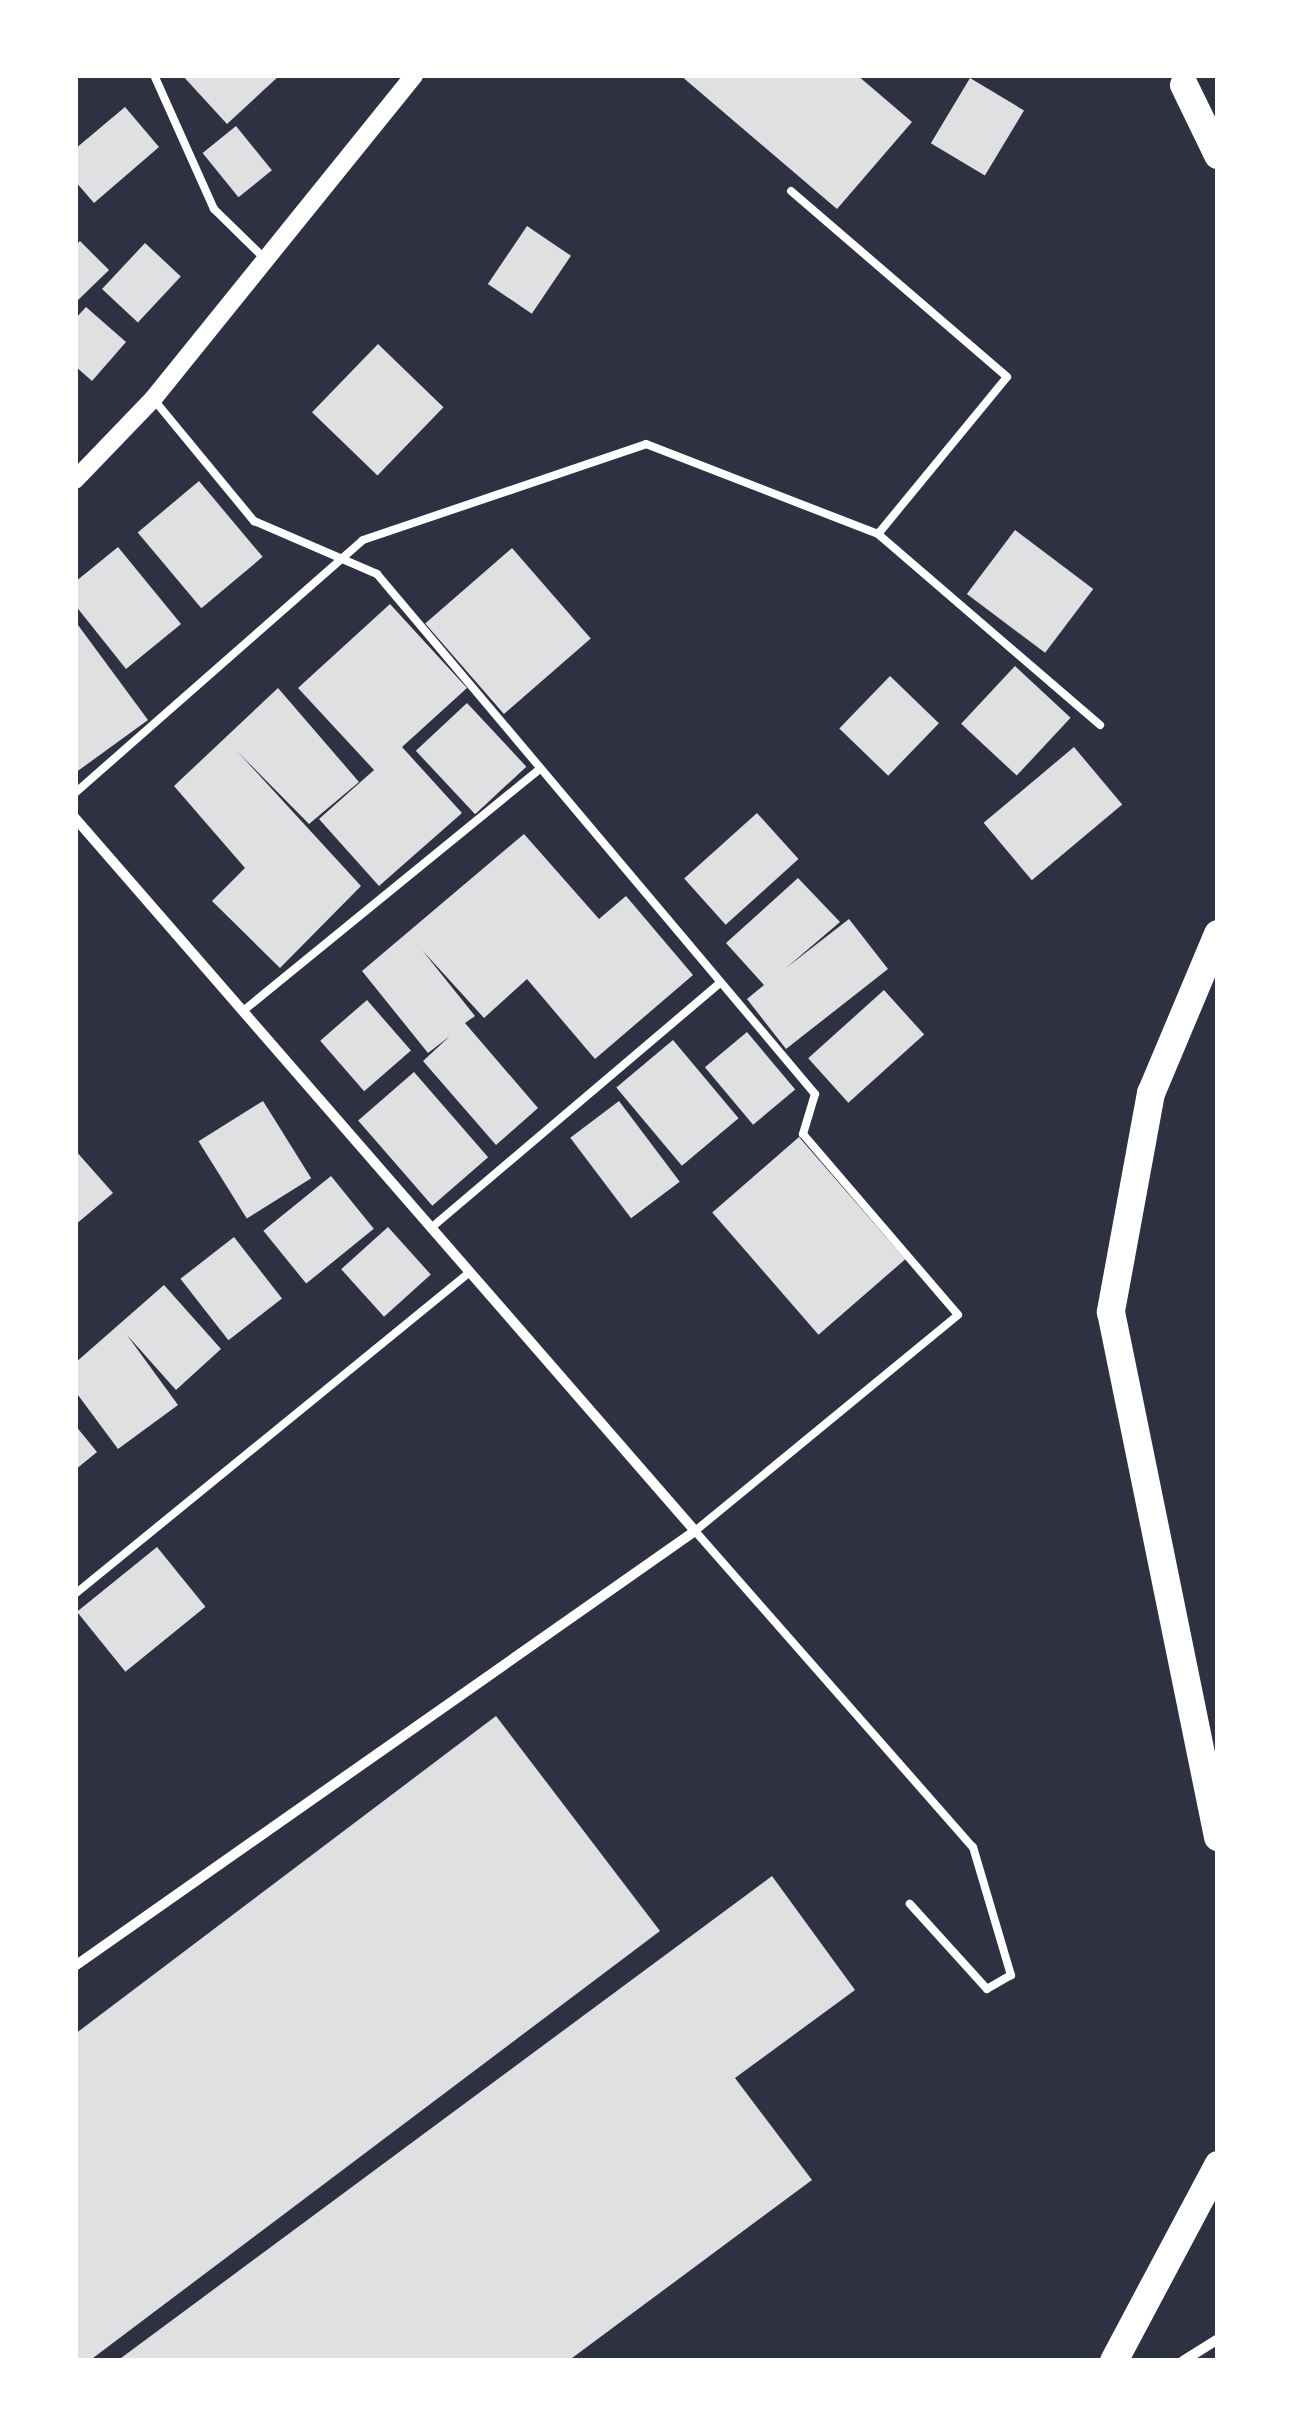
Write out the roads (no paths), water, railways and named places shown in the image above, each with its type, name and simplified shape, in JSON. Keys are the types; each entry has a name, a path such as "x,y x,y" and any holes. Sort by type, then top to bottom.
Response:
{"highway":[{"path":"1178,80 1218,113"},
{"path":"1178,80 1218,155"},
{"path":"1218,934 1151,1093 1111,1312 1218,1838"},
{"path":"1114,2361 1218,2165"}],"street":[{"path":"75,480 153,399 414,75"},
{"path":"75,818 695,1532 75,1966"},
{"path":"1182,2361 1218,2339"}],"lane":[{"path":"154,75 214,208 265,260"},
{"path":"791,191 1006,377 878,534"},
{"path":"153,399 254,521 340,563 377,574 815,1094 804,1134 958,1316 695,1532 973,1847 1011,1974 987,1989 910,1904"},
{"path":"75,792 363,540 646,444 878,534 1100,725"},
{"path":"243,1011 540,770"},
{"path":"431,1228 719,984"},
{"path":"75,1594 470,1272"}]}
